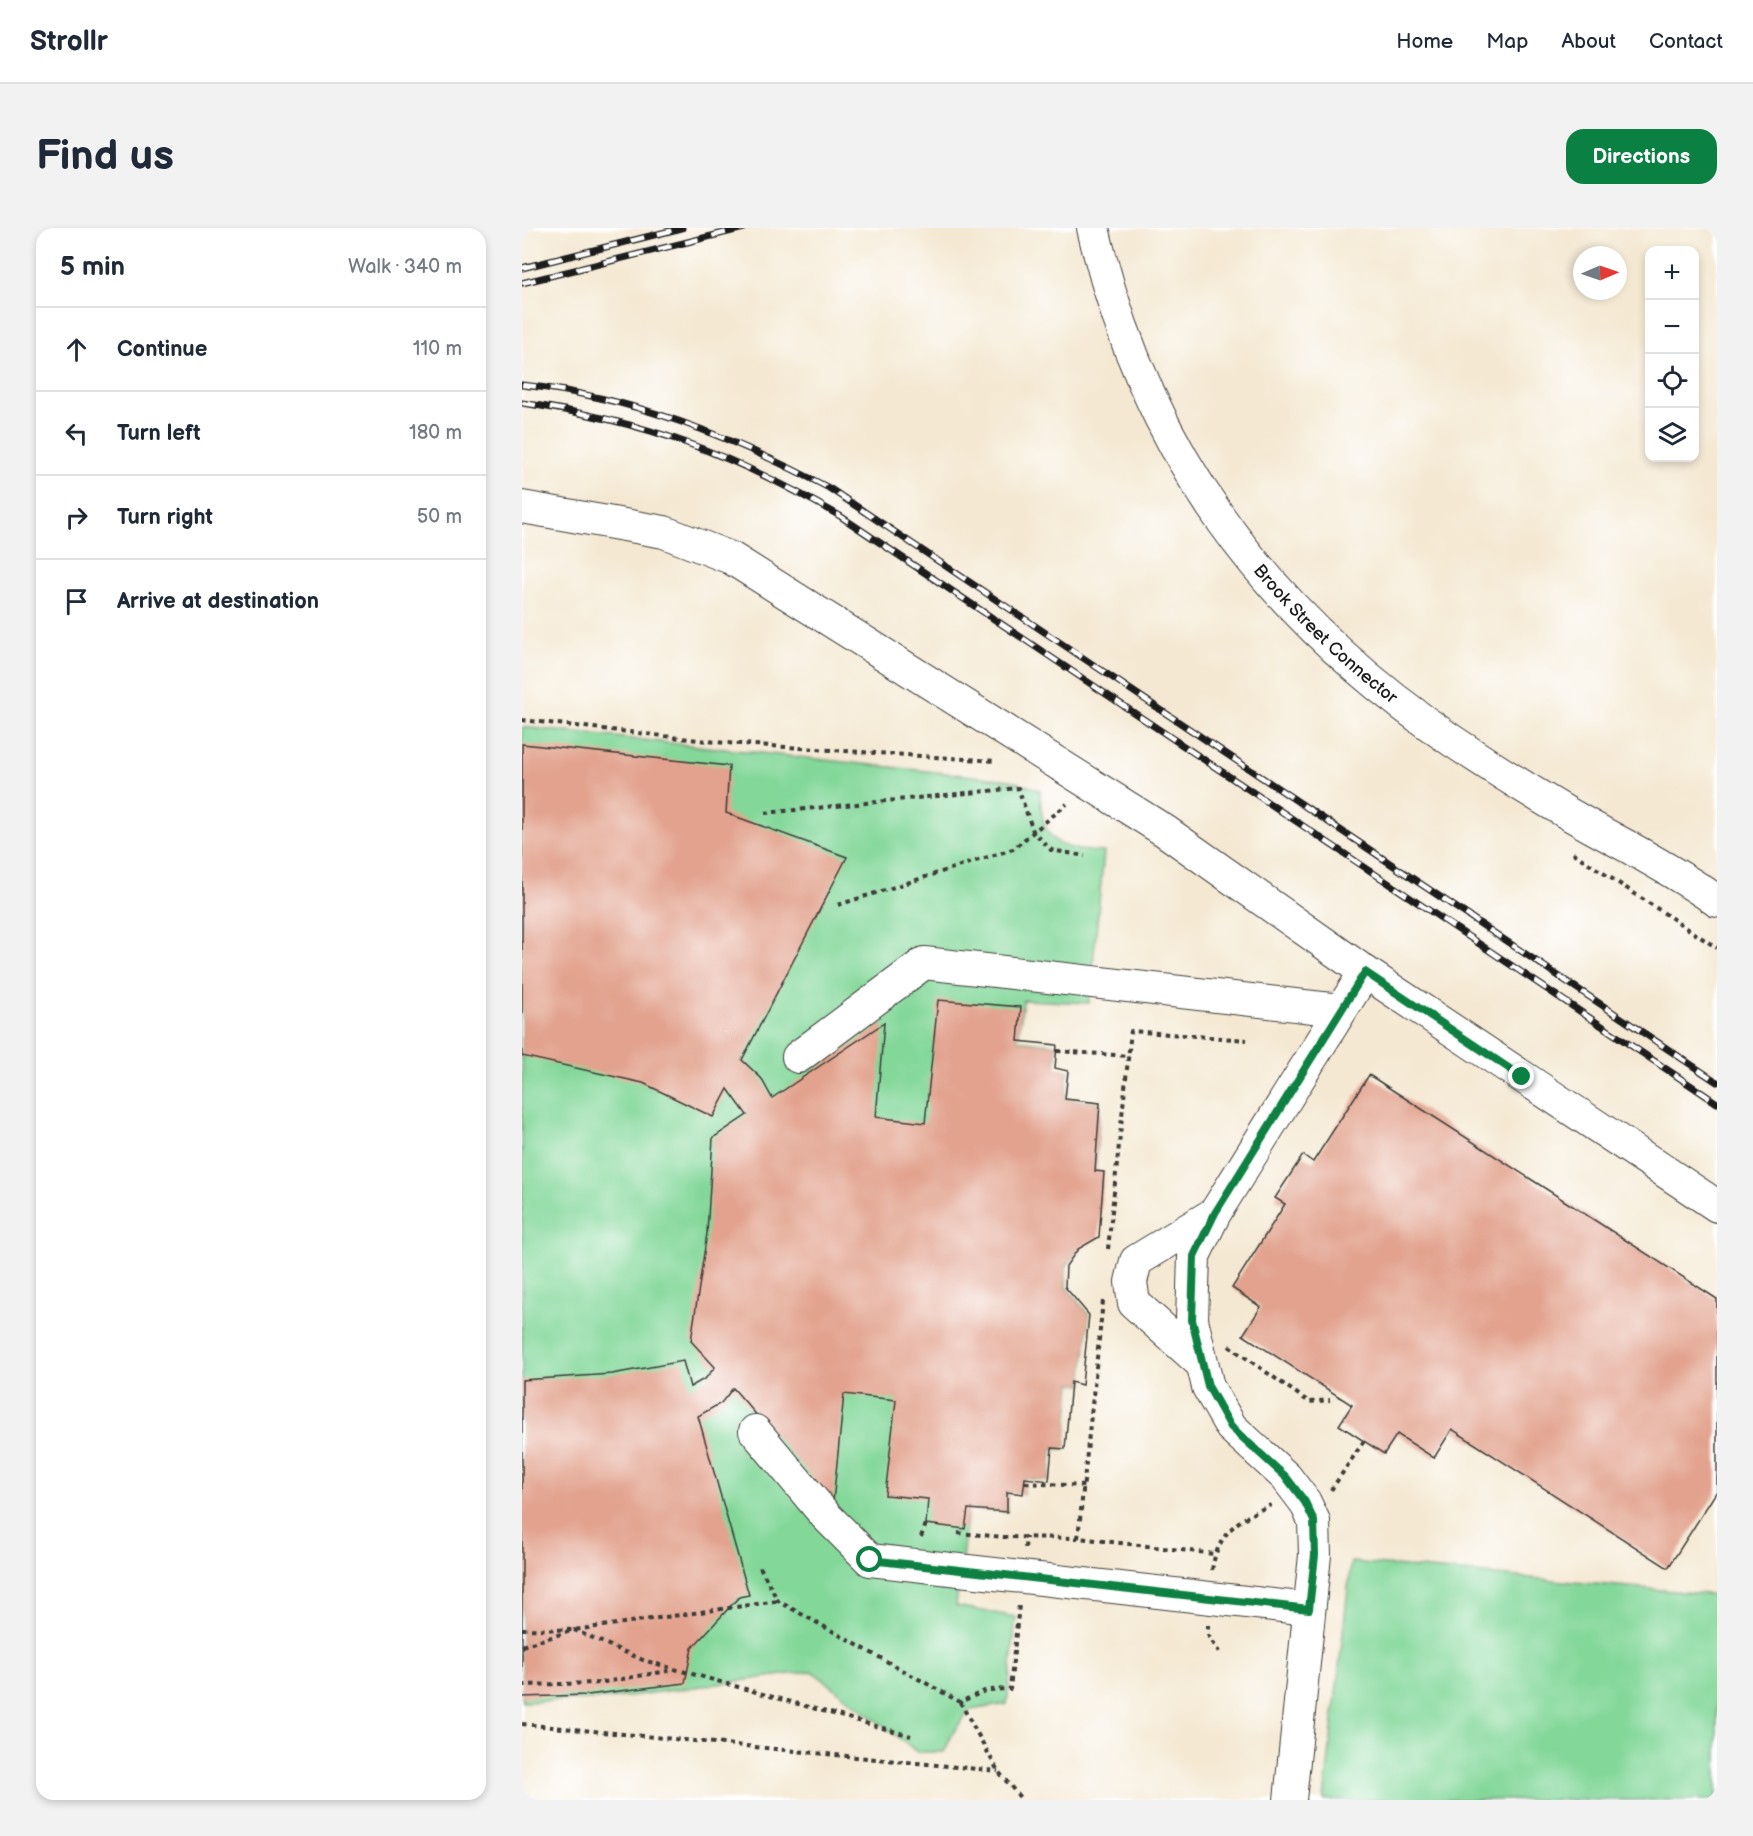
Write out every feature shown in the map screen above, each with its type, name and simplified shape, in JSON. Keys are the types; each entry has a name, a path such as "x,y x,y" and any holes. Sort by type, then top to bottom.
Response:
{"street":[{"name":"Brook Street Connector","path":"1092,228 1104,275 1139,373 1163,425 1210,506 1282,595 1329,645 1379,687 1451,740 1569,813 1647,855 1717,901"},
{"path":"522,507 664,532 731,558 1165,831 1365,972 1717,1206"},
{"path":"798,1057 924,963 1340,1010"},
{"path":"1290,1800 1315,1555 1314,1521 1305,1502 1286,1477 1231,1427 1208,1386 1192,1320 1194,1256 1215,1213 1365,972"},
{"path":"1201,1363 1134,1303 1131,1282 1136,1261 1215,1213"},
{"path":"755,1431 826,1516 870,1560 1309,1609"}],"path":[{"path":"522,720 726,743 1005,762"},
{"path":"765,813 1018,788 1032,831 1051,850 1085,856"},
{"path":"838,905 1013,849 1072,799"},
{"path":"1565,847 1717,948"},
{"path":"1057,1051 1129,1056"},
{"path":"1192,1320 1309,1402 1330,1400"},
{"path":"1025,1483 1084,1486"},
{"path":"958,1533 1004,1537 1078,1538"},
{"path":"760,1567 778,1601 960,1702 998,1771 1022,1800"},
{"path":"522,1646 574,1630 778,1601"},
{"path":"960,1702 987,1690 1010,1689 1020,1602"},
{"path":"522,1629 574,1630 643,1660 912,1736"},
{"path":"1208,1635 1219,1652"},
{"path":"522,1685 598,1683 675,1669"},
{"path":"522,1724 998,1771"}],"green space":[{"path":"522,727 1010,780 1040,790 1044,821 1048,832 1054,839 1073,849 1104,852 1089,1003 1023,1000 1018,1040 1057,1045 1055,1068 1068,1071 1065,1099 1100,1103 1095,1171 1078,1249 1066,1267 1066,1287 1089,1315 1082,1385 1071,1383 1065,1449 1052,1449 1049,1481 1025,1478 1023,1494 1007,1492 1007,1512 968,1509 956,1606 1016,1617 1007,1704 970,1710 954,1731 944,1752 917,1752 812,1671 608,1699 522,1702"},
{"path":"1351,1562 1717,1595 1717,1800 1324,1800"}],"building":[{"path":"522,744 729,766 726,813 847,857 742,1060 761,1078 772,1098 884,1023 876,1117 925,1123 938,1000 1021,1007 1018,1041 1057,1045 1055,1068 1068,1071 1065,1099 1100,1103 1095,1171 1104,1172 1099,1237 1078,1249 1066,1266 1065,1287 1089,1315 1082,1385 1071,1382 1065,1449 1052,1448 1049,1481 1025,1478 1023,1494 1007,1492 1007,1512 968,1509 965,1529 926,1524 928,1499 885,1495 896,1400 844,1394 833,1502 733,1388 721,1403 698,1416 749,1595 739,1597 692,1648 685,1683 587,1695 522,1697 522,1380 612,1374 683,1361 690,1387 706,1378 715,1367 691,1341 707,1233 713,1138 747,1115 728,1089 713,1117 643,1083 522,1056"},
{"path":"1369,1075 1717,1299 1717,1491 1668,1568 1452,1429 1434,1458 1397,1434 1384,1454 1339,1425 1352,1405 1243,1335 1261,1307 1232,1288 1285,1204 1275,1198 1303,1155 1313,1162"}],"railway":[{"path":"522,268 682,228"},
{"path":"522,283 744,228"},
{"path":"522,385 563,390 602,399 680,422 755,452 829,488 1717,1082"},
{"path":"522,403 609,420 687,443 762,475 840,516 1717,1103"}],"route":[{"path":"870,1560 1023,1579 1309,1609 1315,1555 1314,1521 1305,1502 1286,1477 1231,1427 1208,1386 1192,1320 1194,1256 1215,1213 1365,972 1522,1077"}]}
